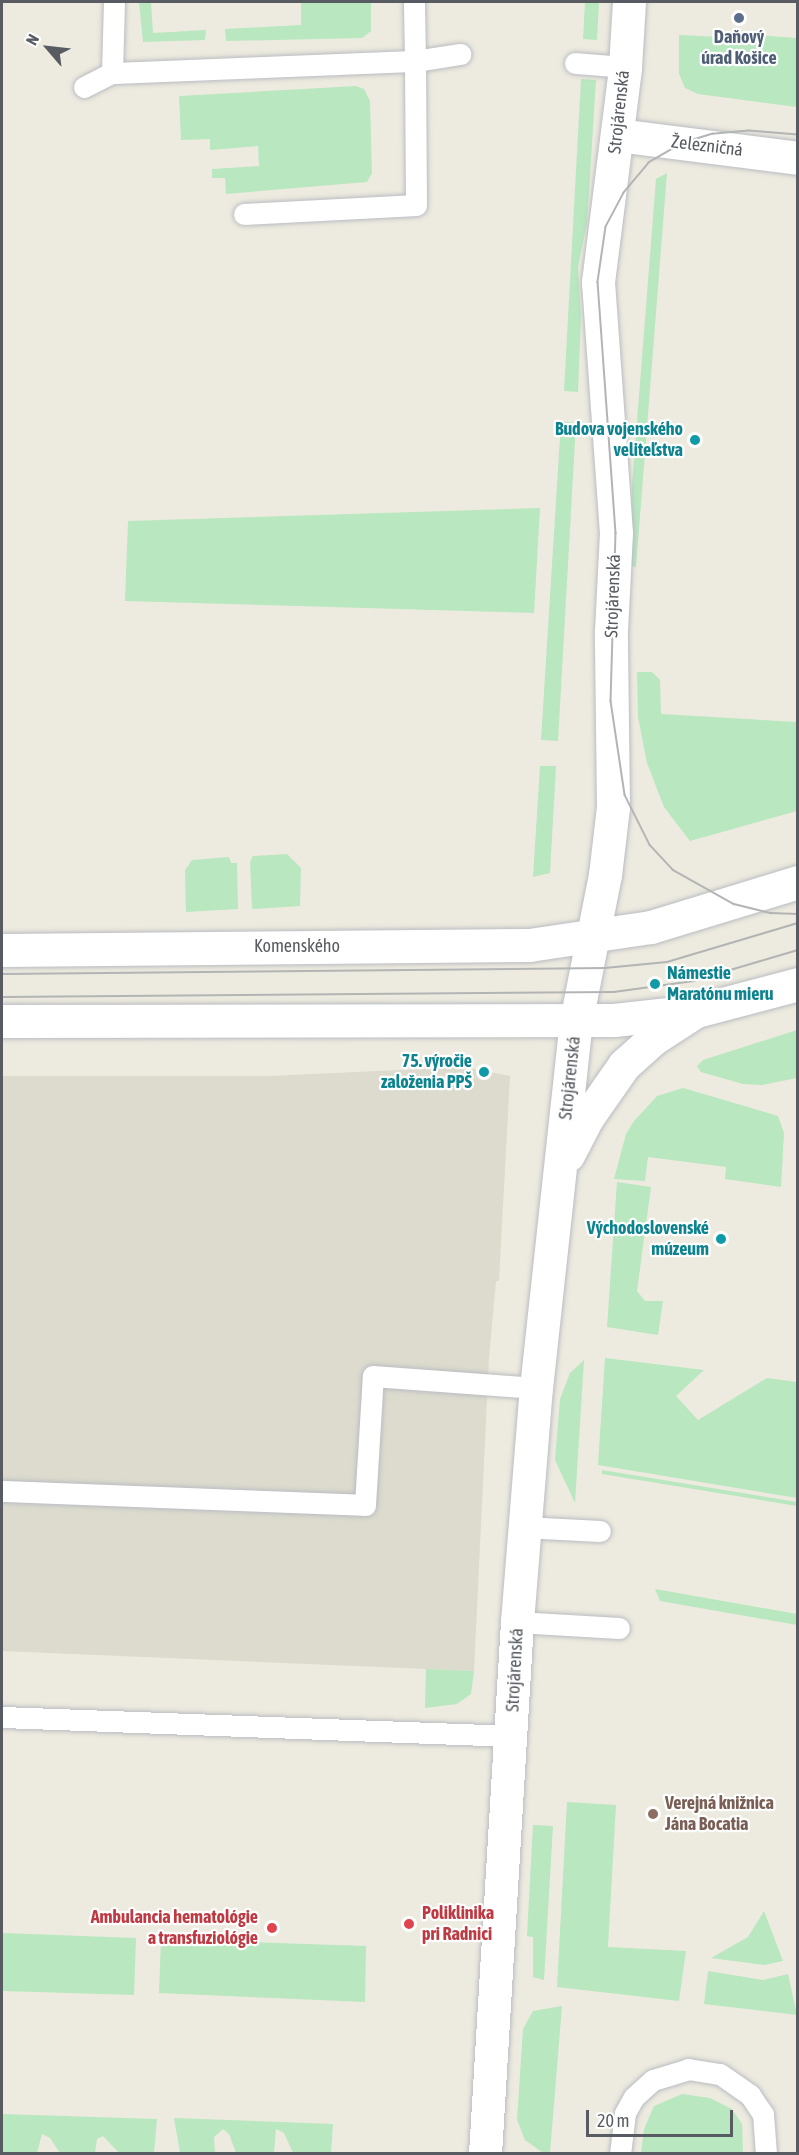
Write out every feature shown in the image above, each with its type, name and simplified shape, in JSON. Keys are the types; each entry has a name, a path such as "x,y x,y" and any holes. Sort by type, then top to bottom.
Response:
{"street":[{"name":"Strojárenská","path":"485,2154 523,1527 536,1388 576,1021 613,807 611,631 616,533 598,282 625,68 628,2"},
{"name":"Železničná","path":"617,135 798,158"},
{"path":"592,937 651,927 798,882"},
{"name":"Komenského","path":"2,950 528,945 592,937"},
{"path":"2,1022 576,1021 696,1011 798,984"},
{"name":"Strojárenská","path":"559,1189 568,1153 604,1090 653,1039 696,1011"}],"lane":[{"path":"112,73 114,2"},
{"path":"244,214 416,205 414,2"},
{"path":"84,87 112,73 415,61 460,54"},
{"path":"574,63 625,68"},
{"path":"2,1491 366,1505 373,1376 536,1388"},
{"path":"523,1527 600,1532"},
{"path":"517,1622 619,1629"},
{"path":"2,1717 512,1736"},
{"path":"620,2154 625,2113 638,2092 653,2080 688,2069 720,2074 750,2095 763,2114 766,2154"}],"shaded area":[{"path":"464,1067 510,1076 499,1281 496,1281 489,1358 474,1671 2,1651 2,1076 269,1076"}],"green space":[{"path":"139,2 151,2 153,33 206,30 205,40 143,42"},
{"path":"301,2 371,2 371,31 362,38 226,41 225,29 301,25"},
{"path":"585,2 599,2 597,40 583,39"},
{"path":"741,34 797,38 797,107 698,94 685,88 679,74 679,35 740,38"},
{"path":"581,79 596,80 587,223 578,267 581,317 578,392 564,391"},
{"path":"356,86 364,89 370,101 372,173 367,182 226,194 225,178 212,178 212,169 259,166 258,146 210,150 210,139 181,140 179,96"},
{"path":"667,173 636,567 631,566 632,485 656,179"},
{"path":"561,421 576,423 558,741 541,740"},
{"path":"540,508 534,613 125,601 128,521"},
{"path":"637,672 652,672 660,680 661,714 797,722 797,811 690,841 664,807 647,763 638,717"},
{"path":"540,766 556,766 550,873 533,877"},
{"path":"287,854 301,868 300,906 252,909 250,862 253,856"},
{"path":"229,857 231,863 237,863 238,909 186,912 185,870 192,860"},
{"path":"797,1030 797,1078 762,1085 743,1084 701,1072 697,1066 703,1060"},
{"path":"683,1088 778,1116 784,1133 781,1187 725,1179 726,1167 648,1157 645,1181 614,1179 626,1134 634,1121 657,1096"},
{"path":"617,1182 651,1187 637,1291 645,1301 663,1301 658,1335 607,1327"},
{"path":"605,1358 704,1370 676,1396 698,1420 767,1378 797,1382 797,1498 598,1465"},
{"path":"584,1360 575,1503 555,1460 560,1399 570,1373"},
{"path":"602,1470 797,1502 797,1506 602,1474"},
{"path":"655,1589 797,1614 797,1625 660,1601"},
{"path":"426,1669 474,1671 471,1694 457,1704 425,1708"},
{"path":"567,1802 616,1805 608,1947 686,1951 679,2001 557,1987"},
{"path":"533,1825 553,1826 544,1980 533,1977 533,1937 527,1936"},
{"path":"764,1911 783,1961 764,1965 711,1958 748,1937"},
{"path":"2,1933 136,1938 134,1995 2,1991"},
{"path":"161,1939 366,1946 365,2002 159,1993"},
{"path":"708,1971 763,1980 788,1974 797,2015 704,2004"},
{"path":"562,2006 550,2153 543,2153 525,2140 517,2120 523,2029 533,2011"},
{"path":"682,2094 710,2098 732,2109 742,2124 743,2153 641,2153 644,2129 654,2106"},
{"path":"2,2114 157,2119 154,2153 119,2153 103,2136 97,2139 95,2153 60,2153 50,2138 42,2134 37,2153 3,2153"},
{"path":"174,2118 333,2124 331,2153 293,2153 284,2133 276,2129 274,2153 236,2153 229,2134 223,2129 214,2137 215,2153 180,2153"}],"tram line":[{"path":"798,135 749,131 713,134 683,143 649,163 624,193 606,227 598,282 616,533 611,701 625,795 650,845 673,870 734,904 771,913 798,914"},
{"path":"2,974 605,968 667,962 798,923"},
{"path":"2,997 614,992 693,981 798,950"}],"place":[{"name":"Daňový úrad Košice","path":"739,18"},
{"name":"Budova vojenského veliteľstva","path":"695,440"},
{"name":"Námestie Maratónu mieru","path":"655,984"},
{"name":"75. výročie založenia PPŠ","path":"484,1072"},
{"name":"Východoslovenské múzeum","path":"721,1239"},
{"name":"Verejná knižnica Jána Bocatia","path":"653,1814"},
{"name":"Poliklinika pri Radnici","path":"409,1924"},
{"name":"Ambulancia hematológie a transfuziológie","path":"272,1928"}]}
